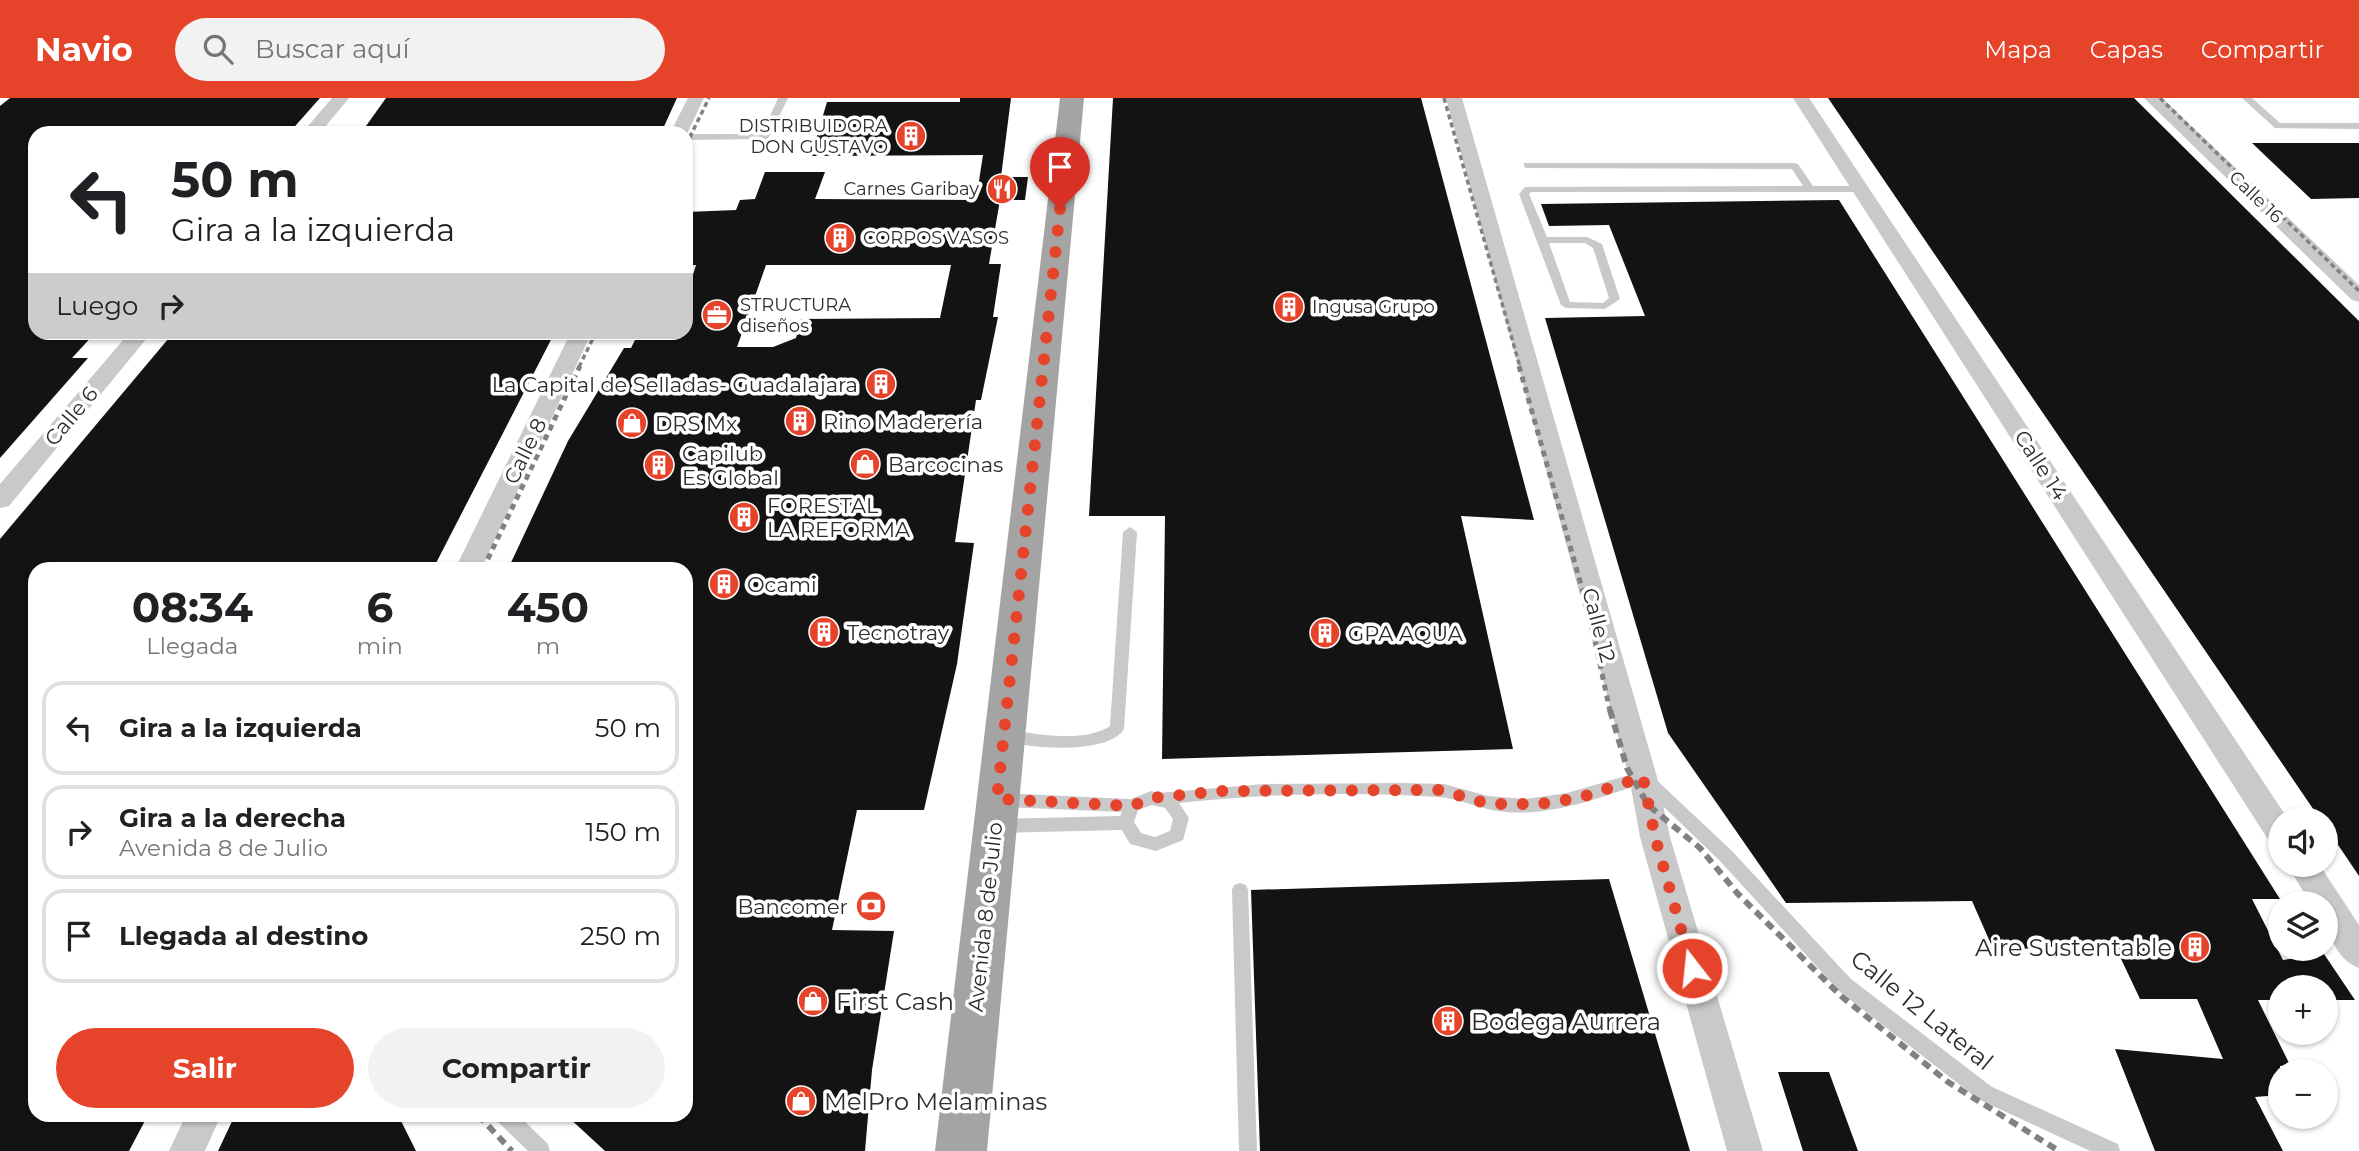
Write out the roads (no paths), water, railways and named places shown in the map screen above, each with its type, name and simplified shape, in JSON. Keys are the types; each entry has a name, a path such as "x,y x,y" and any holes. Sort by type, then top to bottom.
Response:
{"main road":[{"name":"Avenida 8 de Julio","path":"961,1151 1072,98"}],"street":[{"path":"317,126 341,98"},
{"path":"682,126 696,98"},
{"name":"Calle 12","path":"1454,98 1643,777 1655,837 1745,1151"},
{"name":"Calle 14","path":"1801,98 2268,814"},
{"name":"Calle 16","path":"2152,98 2359,296"},
{"name":"Calle 6","path":"0,500 135,340"},
{"name":"Calle 8","path":"471,562 579,340"},
{"path":"2310,877 2359,953"},
{"path":"187,1151 201,1122"}],"lane":[{"path":"693,137 765,137 783,98"},
{"path":"2247,98 2278,126 2359,126"},
{"path":"1527,165 1795,166 1809,188"},
{"path":"1543,240 1581,240 1595,243 1614,302 1605,306 1566,305 1524,194 1528,189 1860,189"},
{"path":"1005,736 1093,740 1110,736 1117,729 1130,532"},
{"path":"995,813 1132,806 1151,798 1220,791 1440,790 1489,804 1539,804 1579,798 1643,777"},
{"name":"Calle 12 Lateral","path":"1643,777 1727,856 1845,985 1985,1093 2111,1151"},
{"path":"1126,823 1136,839 1145,843 1156,844 1177,835 1181,818 1177,810 1161,799"},
{"path":"1126,823 1132,806"},
{"path":"995,813 1126,823"},
{"path":"1240,890 1248,1151"},
{"path":"512,1122 541,1151"}],"railway":[{"path":"693,131 709,98"},
{"path":"1444,98 1520,367"},
{"path":"2160,98 2359,291"},
{"path":"579,367 592,340"},
{"path":"486,562 580,366"},
{"path":"1519,366 1589,613 1610,711"},
{"path":"1610,710 1627,768 1648,805 1700,848 1738,894 1841,996 1948,1082 2059,1151"},
{"path":"485,1122 512,1151"}],"place":[{"name":"DISTRIBUIDORA DON GUSTAVO","path":"911,136"},
{"name":"Carnes Garibay","path":"1002,189"},
{"name":"CORPOS VASOS","path":"840,238"},
{"name":"Ingusa Grupo","path":"1289,307"},
{"name":"STRUCTURA diseños","path":"717,315"},
{"name":"La Capital de Selladas- Guadalajara","path":"881,384"},
{"name":"Rino Maderería","path":"800,421"},
{"name":"DRS Mx","path":"632,423"},
{"name":"Barcocinas","path":"865,464"},
{"name":"Capilub Es Global","path":"659,465"},
{"name":"FORESTAL LA REFORMA","path":"744,517"},
{"name":"Ocami","path":"724,584"},
{"name":"Tecnotray","path":"824,632"},
{"name":"GPA AQUA","path":"1325,633"},
{"name":"Bancomer","path":"871,906"},
{"name":"Aire Sustentable","path":"2195,947"},
{"name":"First Cash","path":"813,1001"},
{"name":"Bodega Aurrera","path":"1448,1021"},
{"name":"MelPro Melaminas","path":"801,1101"}]}
